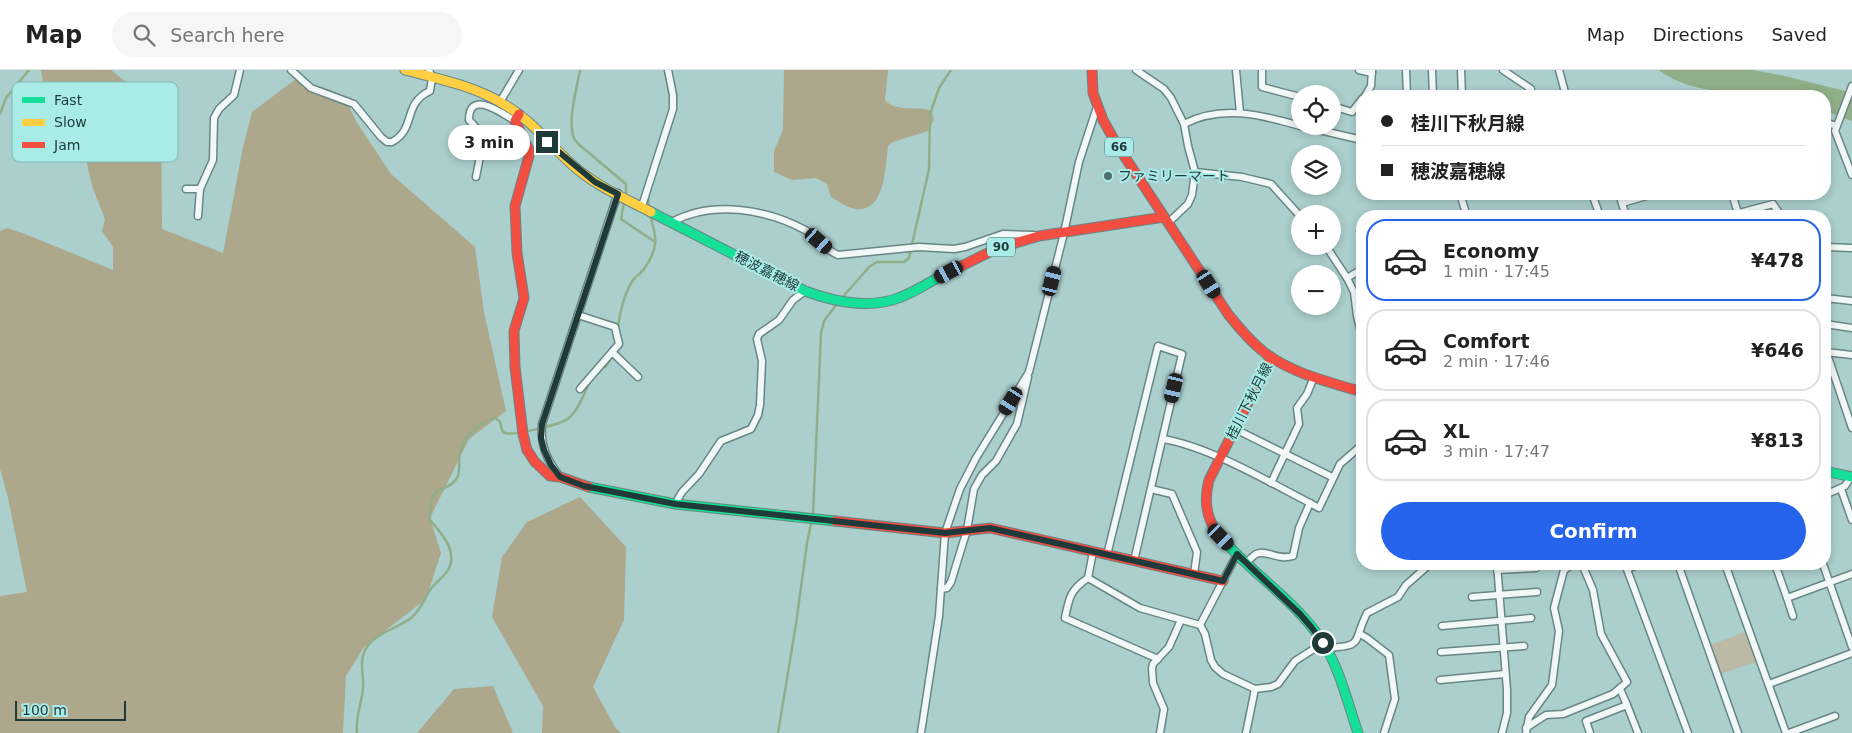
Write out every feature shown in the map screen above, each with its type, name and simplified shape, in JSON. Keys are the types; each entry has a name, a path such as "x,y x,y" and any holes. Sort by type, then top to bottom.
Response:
{"main road":[{"name":"穂波嘉穂線","path":"405,70 430,74 478,90 500,102 595,182 805,291 830,300 847,303 884,302 901,297 982,255 1039,236 1166,220"},
{"name":"桂川下秋月線","path":"1092,70 1093,93 1097,108 1117,145 1228,314 1242,332 1271,357 1209,480 1207,489 1208,510 1215,530 1312,628 1324,646 1358,733"},
{"path":"517,118 530,156 515,206 518,253 524,298 514,331 515,367 523,434 527,450 535,462 550,476 560,477 584,486 675,504 945,533 990,528 1223,581"},
{"path":"1271,357 1314,377 1356,390"},
{"path":"1831,473 1851,477"}],"street":[{"path":"198,216 200,189 213,160 212,126 214,118 219,109 234,95 240,70"},
{"path":"291,70 311,88 354,104 387,142 392,142 404,134 416,100 421,95 430,91 430,74"},
{"path":"500,102 518,70"},
{"path":"642,206 673,109 673,94 668,70"},
{"path":"1136,70 1164,89 1184,124 1195,172 1192,195 1188,204 1166,220"},
{"path":"1236,70 1240,113"},
{"path":"1262,70 1262,87 1291,95"},
{"path":"1359,70 1372,72 1371,86 1369,90"},
{"path":"1406,70 1407,90"},
{"path":"1432,70 1433,90"},
{"path":"1461,70 1462,90"},
{"path":"1504,70 1531,89"},
{"path":"1559,70 1564,90"},
{"path":"1851,87 1835,130 1852,174"},
{"path":"476,176 484,136 470,120 469,114 473,107 478,104 484,104 517,118"},
{"path":"1341,109 1352,112 1356,107"},
{"path":"941,589 947,588 951,582 967,530 974,489 982,475 996,462 1017,424 1064,233 1079,162 1097,108"},
{"path":"1184,124 1198,116 1213,113 1240,113 1291,123"},
{"path":"1831,123 1837,124"},
{"path":"1340,135 1356,139"},
{"path":"1195,172 1242,177 1271,184 1291,206"},
{"path":"186,188 200,189"},
{"path":"560,477 551,465 544,450 541,438 542,424 618,194"},
{"path":"1621,200 1624,210"},
{"path":"1622,203 1632,200"},
{"path":"1754,210 1773,204 1778,210"},
{"path":"672,222 685,215 710,210 741,209 780,220 806,230 831,252 838,254 919,248 954,249 965,248 1003,234 1039,236"},
{"path":"1831,247 1852,248"},
{"path":"1332,255 1354,292 1356,308"},
{"path":"1347,278 1356,273"},
{"path":"675,504 682,492 699,474 721,441 751,429 758,415 760,405 762,361 757,339 759,334 779,320 793,300 805,291"},
{"path":"1831,299 1852,301"},
{"path":"578,316 615,328 619,344 580,389"},
{"path":"1831,325 1852,328"},
{"path":"1107,555 1158,346 1182,354 1134,561"},
{"path":"1831,351 1852,355"},
{"path":"612,352 638,377"},
{"path":"1831,365 1852,428"},
{"path":"920,733 939,616 945,533 960,489 968,473 1029,372"},
{"path":"1271,483 1299,424 1297,408 1307,394 1314,377"},
{"path":"1234,430 1332,477"},
{"path":"1163,439 1172,440 1220,458 1318,508 1340,464 1356,450"},
{"path":"1831,493 1841,489 1849,482 1851,477"},
{"path":"1151,489 1172,494 1197,552 1194,574"},
{"path":"1841,489 1852,520"},
{"path":"1246,562 1257,554 1265,553 1285,558 1292,556 1299,528 1310,503"},
{"path":"1093,552 1088,578 1078,585 1070,595 1065,618 1158,659"},
{"path":"1200,625 1237,554"},
{"path":"1088,578 1140,608 1200,625 1205,634 1211,660 1215,668 1223,674 1255,689 1278,684 1295,661 1324,646 1346,647 1356,641 1367,614 1398,597 1406,585 1423,570"},
{"path":"1497,570 1507,713 1502,733"},
{"path":"1526,731 1532,711 1552,685 1559,631 1554,608 1564,570"},
{"path":"1526,731 1546,715 1563,714 1580,708 1613,694 1627,682 1601,634 1593,590 1585,570"},
{"path":"1627,570 1688,733"},
{"path":"1680,570 1738,733"},
{"path":"1727,570 1788,733 1835,716"},
{"path":"1777,570 1793,616"},
{"path":"1825,570 1852,647"},
{"path":"1787,598 1852,574"},
{"path":"1472,597 1536,592"},
{"path":"1442,626 1531,618"},
{"path":"1160,733 1164,709 1152,675 1153,664 1169,648 1181,620"},
{"path":"1360,634 1389,655 1396,699 1384,733"},
{"path":"1441,652 1524,646"},
{"path":"1769,684 1852,653"},
{"path":"1440,680 1505,674"},
{"path":"1246,733 1255,689"},
{"path":"1620,689 1638,733"},
{"path":"1586,721 1627,705"},
{"path":"1580,708 1590,733"}],"shaded area":[{"path":"41,70 111,70 126,82 43,82"},
{"path":"784,70 888,70 885,100 900,108 931,111 934,120 928,131 893,142 888,146 885,175 878,196 873,204 866,208 856,209 846,206 831,197 827,184 816,178 792,180 774,172 774,151 783,130"},
{"path":"1659,70 1752,70 1785,76 1845,91 1852,95 1852,121 1831,113 1831,90 1711,90 1674,79"},
{"path":"296,79 331,90 346,100 356,121 391,174 475,247 484,312 506,411 469,439 430,518 441,553 426,599 364,647 346,676 343,733 0,733 0,596 27,592 8,498 0,469 0,231 7,228 25,234 113,270 113,247 102,231 105,219 92,186 87,162 161,162 162,229 223,253 243,147 252,112"},
{"path":"580,497 626,547 624,620 593,687 615,727 621,733 542,733 543,706 492,617 502,557 527,522"},
{"path":"1745,632 1756,662 1720,674 1710,645"},
{"path":"493,686 513,733 417,733 454,689"}],"waterway":[{"path":"19,82 29,70"},
{"path":"580,70 572,112 573,136 580,146 626,184 626,194"},
{"path":"841,299 869,267 877,262 904,262 909,258 929,169 930,114 939,88 951,70"},
{"path":"0,114 6,98 12,91"},
{"path":"648,195 649,207"},
{"path":"624,202 621,219 655,242"},
{"path":"618,328 621,309 627,291 633,280 649,262 654,249 655,237 650,215"},
{"path":"778,733 813,515 821,333 824,321 836,305"},
{"path":"598,371 606,366 613,355"},
{"path":"357,733 363,688 362,659 365,650 374,639 414,615 430,590 446,573 451,563 450,549 430,520 430,505 435,493 451,484 457,478 460,452 465,441 478,426 495,418 500,421 502,430 505,433 518,433 538,429 565,420 576,410 589,383"}],"traffic: fast":[{"path":"651,212 805,291 840,301 865,304 889,301 911,293 939,277"},
{"path":"1831,472 1852,477"},
{"path":"589,487 675,504 835,521"},
{"path":"1218,534 1243,561 1297,610 1320,638 1337,671 1358,733"}],"traffic: slow":[{"path":"405,70 444,80 493,98 525,119 567,160 593,181 651,212"}],"traffic: jam":[{"path":"1092,70 1093,93 1103,120 1117,145 1236,324 1265,353 1287,367 1312,377 1356,390"},
{"path":"519,114 515,121 529,150 515,206 517,253 524,298 514,331 515,367 523,434 527,450 535,462 550,476 560,477 589,487"},
{"path":"939,277 998,248 1039,236 1164,217"},
{"path":"1218,534 1207,508 1209,480 1271,357"},
{"path":"835,521 945,533 990,528 1223,581"}],"place":[{"name":"ファミリーマート","path":"1108,176"}],"route":[{"path":"547,142 595,182 618,194 542,424 541,438 544,450 551,465 560,477 601,490 675,504 945,533 990,528 1223,581 1237,554 1300,614 1323,643"}]}
